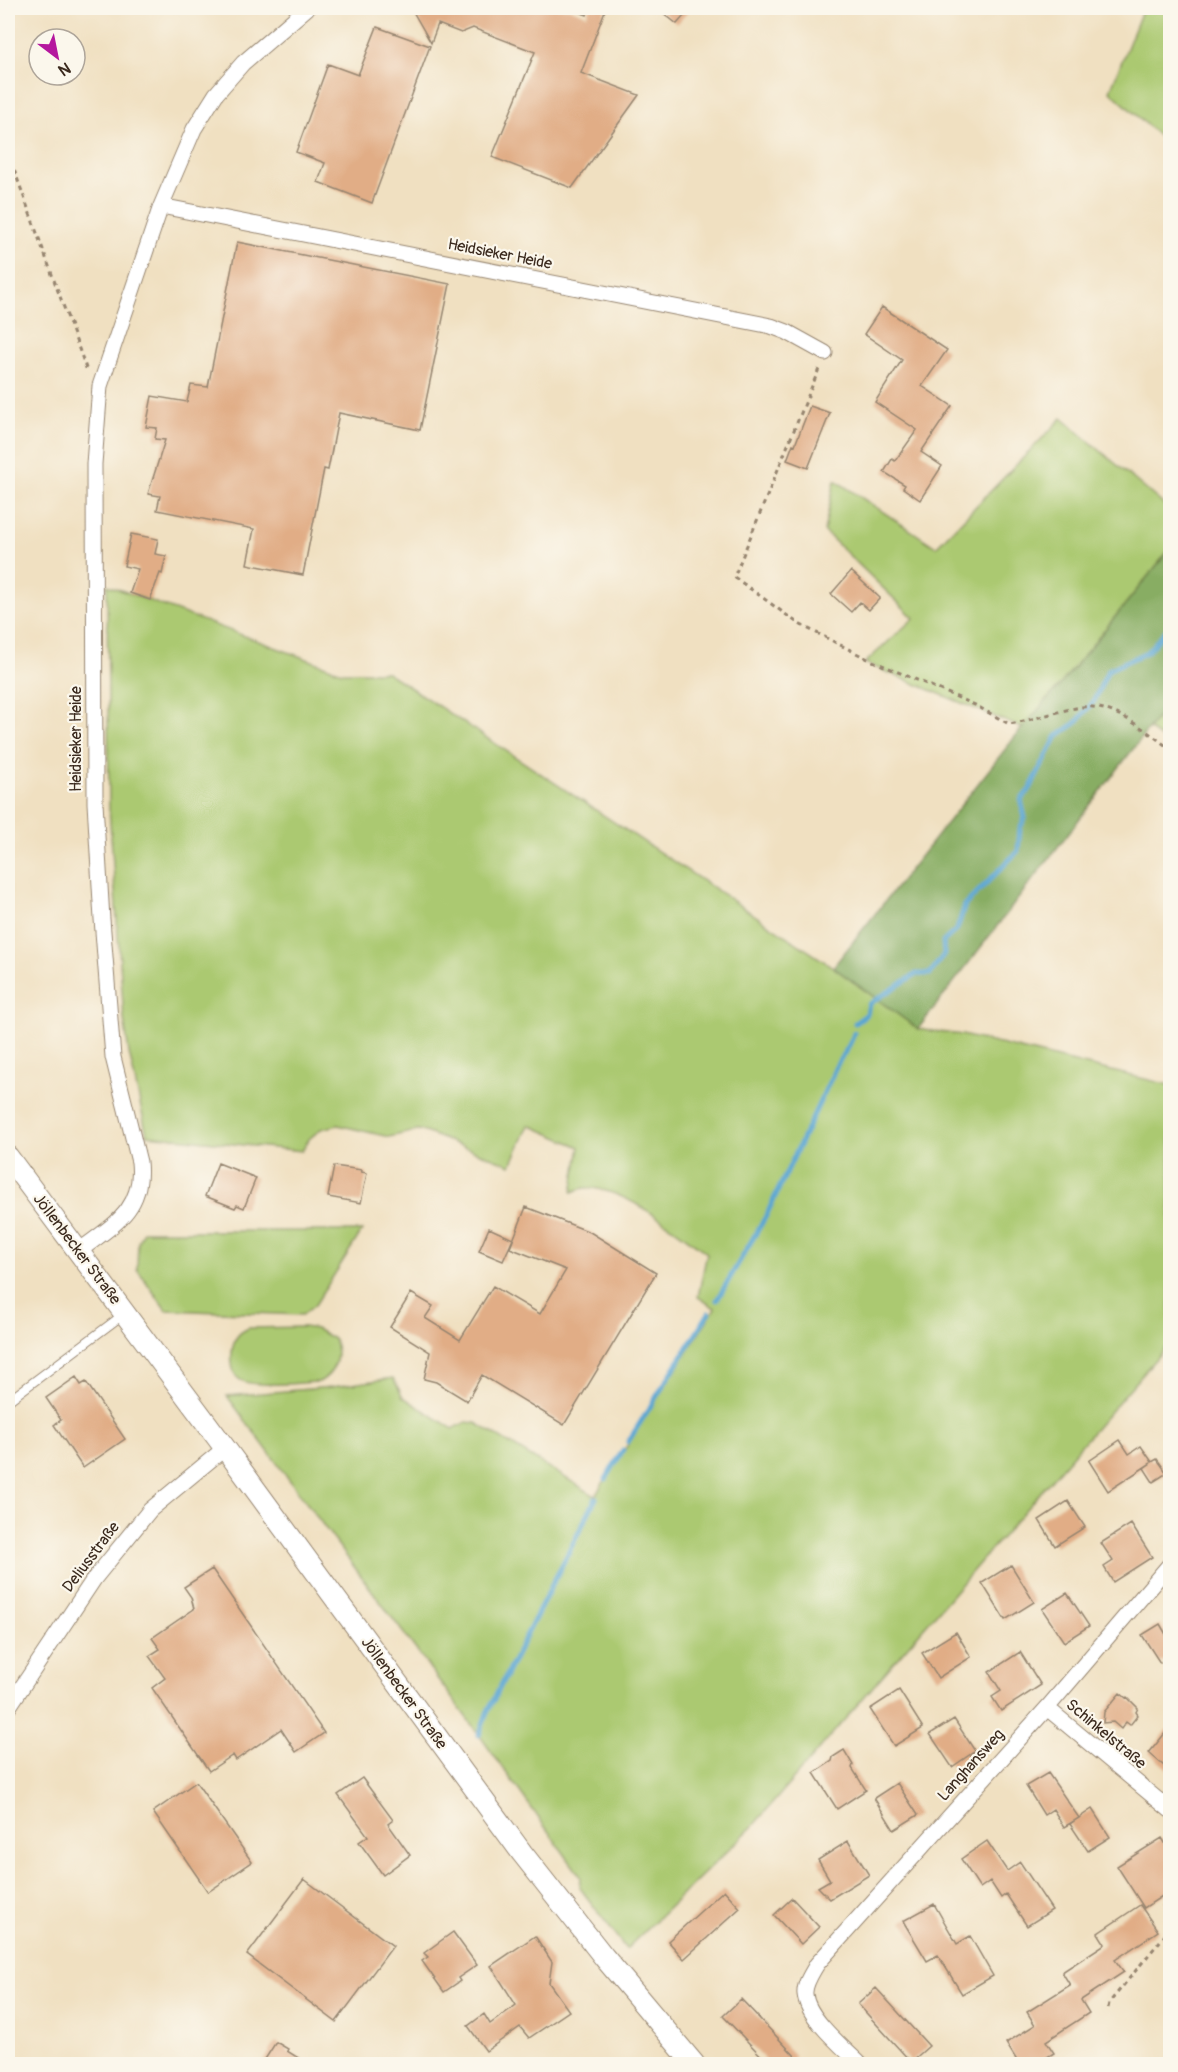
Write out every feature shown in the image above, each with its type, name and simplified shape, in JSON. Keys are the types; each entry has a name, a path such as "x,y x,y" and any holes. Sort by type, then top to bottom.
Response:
{"main road":[{"name":"Jöllenbecker Straße","path":"8,1157 522,1853 603,1957 694,2064"}],"street":[{"name":"Heidsieker Heide","path":"79,1251 117,1222 129,1209 138,1194 141,1176 113,1057 94,803 94,464 100,386 161,206 194,129 216,94 243,63 307,8"},
{"name":"Heidsieker Heide","path":"161,206 771,326 825,353"},
{"name":"Deliusstraße","path":"8,1708 94,1579 144,1516 163,1497 225,1448"},
{"name":"Langhansweg","path":"860,2064 821,2024 810,2009 805,1994 808,1978 817,1964 1047,1708 1170,1564"},
{"name":"Schinkelstraße","path":"1047,1708 1170,1810"}],"lane":[{"name":"Jöllenbecker Straße","path":"8,1401 125,1313"}],"path":[{"path":"8,153 86,369 100,386"},
{"path":"825,353 734,577 799,624 868,658 975,705 1009,724 1082,707 1102,707 1146,729 1170,749"},
{"path":"1165,1893 1163,1908 1170,1919"},
{"path":"1108,2008 1109,2003 1170,1929"}],"green space":[{"path":"1143,8 1170,8 1170,146 1110,91"},
{"path":"1062,418 1170,510 1170,549 1060,685 1022,728 865,663 914,618 824,531 835,480 936,547"},
{"path":"1170,549 1170,701 918,1029 833,967 1022,728 1060,685"},
{"path":"107,585 342,672 387,672 833,967 918,1029 962,1035 1170,1085 1170,1342 752,1827 626,1949 580,1888 581,1877 472,1725 227,1396 332,1387 393,1378 403,1397 453,1429 466,1422 476,1423 595,1496 715,1308 698,1297 707,1253 667,1223 620,1196 604,1190 588,1188 572,1192 580,1147 529,1125 511,1165 420,1130 389,1137 338,1125 321,1129 309,1139 302,1151 147,1135 124,1019 109,808"},
{"path":"1170,701 1170,746 1149,729"},
{"path":"143,1231 362,1231 315,1305 302,1315 166,1310 137,1269 138,1242"},
{"path":"304,1327 316,1329 334,1339 337,1358 333,1369 325,1378 319,1382 255,1384 237,1377 233,1367 232,1353 233,1344 241,1332 249,1328"}],"building":[{"path":"411,8 569,8 587,15 589,8 606,8 581,73 639,95 572,188 492,157 535,52 473,28 461,33 438,24 431,43"},
{"path":"657,8 691,8 677,24"},
{"path":"377,27 430,46 372,203 318,182 325,163 296,152 328,64 358,75"},
{"path":"237,242 450,284 420,430 339,413 328,470 324,469 303,575 247,564 254,529 157,510 160,496 148,494 165,440 155,439 157,428 146,427 152,396 187,402 191,385 208,387"},
{"path":"882,307 947,350 922,386 952,406 921,452 942,466 920,500 903,488 905,485 884,472 892,459 895,461 917,430 875,402 902,360 864,334"},
{"path":"810,406 830,413 808,468 787,460"},
{"path":"131,534 158,539 155,554 166,556 162,574 160,573 150,600 130,593 138,569 124,566"},
{"path":"851,571 880,598 869,610 860,602 851,612 831,594"},
{"path":"218,1163 256,1178 244,1208 237,1205 235,1208 205,1196"},
{"path":"334,1166 362,1170 361,1172 367,1173 361,1203 328,1197"},
{"path":"526,1207 590,1232 656,1273 564,1425 482,1375 467,1401 436,1382 424,1379 430,1352 390,1327 411,1293 433,1306 425,1318 460,1340 493,1286 540,1314 566,1270 510,1248"},
{"path":"489,1228 513,1239 503,1261 479,1251"},
{"path":"76,1377 81,1385 86,1382 125,1439 83,1468 54,1425 61,1420 46,1398"},
{"path":"1120,1440 1129,1454 1141,1446 1152,1462 1157,1459 1167,1473 1153,1482 1144,1468 1151,1463 1108,1491 1089,1461"},
{"path":"1068,1501 1085,1527 1055,1546 1039,1520"},
{"path":"1131,1524 1152,1557 1113,1582 1104,1567 1113,1561 1101,1543"},
{"path":"1011,1565 1034,1602 1005,1620 982,1583"},
{"path":"212,1569 324,1733 296,1752 281,1729 236,1760 233,1755 209,1771 152,1688 165,1678 149,1656 160,1649 152,1638 194,1609 191,1597 184,1587"},
{"path":"1067,1593 1089,1626 1064,1642 1042,1609"},
{"path":"1160,1624 1170,1641 1170,1657 1160,1663 1142,1635"},
{"path":"956,1632 971,1657 938,1678 922,1653"},
{"path":"1020,1652 1041,1685 1001,1711 992,1697 1001,1691 989,1672"},
{"path":"899,1690 923,1728 894,1746 870,1709"},
{"path":"1120,1693 1138,1708 1136,1712 1138,1715 1130,1725 1126,1722 1121,1729 1113,1722 1103,1723 1104,1712"},
{"path":"954,1719 975,1751 952,1767 930,1734"},
{"path":"1170,1727 1170,1771 1149,1753"},
{"path":"844,1750 866,1790 837,1809 814,1773"},
{"path":"1048,1773 1079,1818 1064,1827 1053,1809 1044,1815 1026,1786"},
{"path":"362,1778 393,1820 388,1824 410,1855 383,1875 359,1842 368,1836 338,1795"},
{"path":"196,1782 252,1862 208,1892 153,1812"},
{"path":"897,1783 918,1815 894,1830 874,1798"},
{"path":"1092,1809 1110,1837 1088,1851 1070,1824"},
{"path":"1162,1838 1170,1851 1170,1891 1144,1908 1117,1866"},
{"path":"848,1841 869,1875 830,1899 818,1887 830,1880 818,1860"},
{"path":"987,1841 1007,1871 1020,1862 1052,1910 1027,1926 1006,1894 1001,1898 990,1881 980,1888 961,1859"},
{"path":"304,1879 393,1946 336,2022 247,1955"},
{"path":"724,1890 740,1908 684,1959 668,1941"},
{"path":"792,1898 819,1927 801,1944 774,1915"},
{"path":"934,1904 957,1944 970,1936 993,1976 962,1994 938,1955 927,1961 903,1921"},
{"path":"1140,1905 1158,1931 1115,1960 1124,1972 1081,2000 1089,2013 1046,2041 1054,2053 1036,2064 1019,2064 1006,2043 1035,2025 1027,2012 1070,1985 1062,1972 1105,1944 1098,1933"},
{"path":"453,1932 477,1965 458,1978 460,1981 444,1992 422,1961 428,1957 424,1953"},
{"path":"535,1936 552,1962 549,1983 569,2011 529,2038 520,2027 486,2051 468,2026 484,2014 490,2024 516,2005 491,1966"},
{"path":"876,1988 929,2046 911,2062 858,2004"},
{"path":"741,1999 795,2056 785,2064 769,2064 723,2016"},
{"path":"276,2042 288,2049 287,2051 308,2064 262,2064"}],"waterway":[{"path":"855,1023 867,1014 869,1004 916,974 930,974 944,954 943,942 957,929 965,905 1018,851 1020,828 1025,818 1021,800 1030,789 1057,736 1076,723 1094,701 1108,670 1147,652 1170,626"},
{"path":"717,1300 766,1216 834,1070 854,1033"},
{"path":"628,1442 709,1313"},
{"path":"606,1479 623,1450"},
{"path":"479,1735 487,1713 596,1498"}]}
